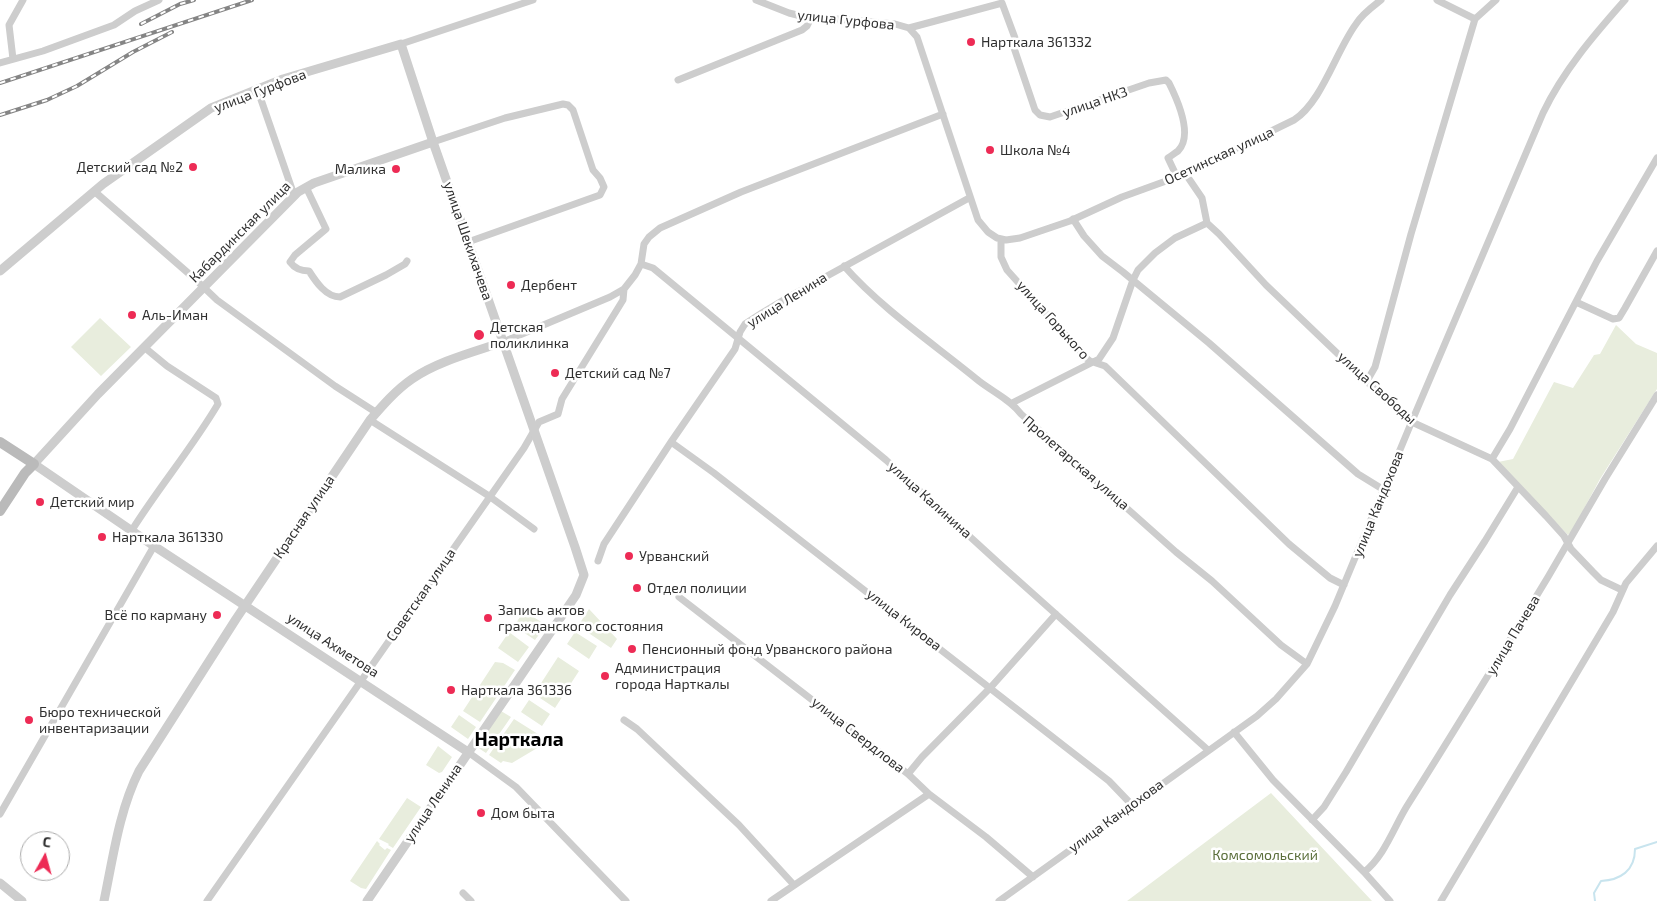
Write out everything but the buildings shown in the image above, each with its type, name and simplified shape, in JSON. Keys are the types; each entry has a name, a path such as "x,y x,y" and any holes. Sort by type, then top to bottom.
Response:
{"main road":[{"name":"улица Ахметова","path":"0,442 34,464"},
{"name":"Кабардинская улица","path":"0,511 25,473 34,464"}],"street":[{"path":"13,59 9,25 23,0"},
{"path":"0,63 43,50 114,24 135,11 159,0"},
{"name":"улица Гурфова","path":"0,271 122,169 211,108 282,79 401,44 533,0"},
{"name":"улица Гурфова","path":"756,0 789,13 811,18 895,24 909,28"},
{"name":"Осетинская улица","path":"1002,240 1020,238 1074,219 1176,177 1301,116 1315,97 1355,24 1381,0"},
{"path":"1437,0 1475,18"},
{"path":"1367,381 1375,367 1411,234 1475,18 1496,0"},
{"name":"улица Кандохова","path":"999,901 1257,716 1276,699 1307,664 1344,585 1532,136 1552,94 1573,62 1626,0"},
{"name":"улица НКЗ","path":"909,28 1002,3 1015,38 1016,42 1013,45 1035,110 1045,117 1166,80 1170,83 1183,114 1183,142 1179,150 1168,158 1176,177"},
{"path":"678,80 802,30 807,26 811,18"},
{"path":"909,28 917,37 970,198 981,224 993,236 1002,240"},
{"name":"улица Шекихачева","path":"401,44 433,142 582,566 583,580"},
{"path":"257,88 294,195"},
{"name":"Кабардинская улица","path":"34,464 144,347 294,195 314,183 505,118 563,104 568,105 572,110 593,170 602,182 603,191 600,195 468,242"},
{"path":"641,264 644,244 648,237 660,228 741,192 943,114"},
{"path":"1492,459 1510,429 1596,261 1657,158"},
{"path":"1012,403 1042,386 1094,363 1106,350 1113,338 1138,270 1155,252 1175,238 1207,223 1202,198 1185,173"},
{"path":"306,187 326,229 295,255 290,262 298,269 309,271 320,287 334,296 340,297 386,275 407,261"},
{"path":"94,191 217,300 311,369 377,413"},
{"name":"улица Ленина","path":"598,561 604,544 735,349 745,324 786,298 970,198"},
{"path":"1074,219 1084,236 1095,249 1209,343 1353,470 1384,490"},
{"name":"улица Свободы","path":"1207,223 1266,285 1398,410 1420,427 1492,459 1546,516 1577,555 1601,580 1622,590"},
{"name":"улица Горького","path":"1002,240 1001,257 1008,270 1090,361 1107,368 1289,544 1330,578 1344,585"},
{"path":"1576,302 1613,319 1618,318 1657,251"},
{"name":"Красная улица","path":"104,901 121,822 135,779 148,755 245,604 370,420 401,388 420,375 445,363 503,342 610,298 624,289 636,275 641,264"},
{"name":"улица Калинина","path":"641,264 653,268 886,460 1208,750"},
{"name":"Пролетарская улица","path":"844,266 856,279 923,337 988,388 1012,403 1020,414 1176,552 1212,581 1281,645 1307,664"},
{"name":"Советская улица","path":"207,901 539,422 558,414 562,399 623,300 624,289"},
{"path":"132,530 200,434 218,404 216,398 167,366 144,347"},
{"name":"улица Пачева","path":"1364,872 1371,867 1454,734 1605,478 1657,395"},
{"path":"370,420 489,496 534,529"},
{"name":"улица Кирова","path":"671,442 714,473 991,687 1110,781 1132,805"},
{"name":"улица Ахметова","path":"34,464 154,546 361,680 468,752 516,787 626,901"},
{"path":"1312,820 1324,807 1346,772 1450,595 1518,486"},
{"path":"0,814 154,546"},
{"path":"1440,901 1613,612 1626,583 1657,546"},
{"name":"улица Ленина","path":"367,901 576,594 583,580"},
{"name":"улица Свердлова","path":"679,597 908,774 929,794 986,837 1033,877"},
{"path":"908,774 922,756 991,687 1056,614"},
{"path":"624,720 638,729 739,825 794,886"},
{"path":"1234,732 1272,780 1364,872 1390,901"},
{"path":"771,901 929,794"},
{"path":"0,883 22,901"},
{"path":"462,893 471,901"}],"green space":[{"path":"100,318 131,347 101,376 71,347"},
{"path":"1616,325 1636,344 1657,353 1657,389 1600,479 1568,535 1498,462 1513,459 1554,382 1573,388 1594,355 1600,354"},
{"path":"589,609 617,639 611,648 578,626"},
{"path":"524,611 546,625 535,640 514,626"},
{"path":"509,632 529,647 518,662 498,648"},
{"path":"575,632 597,646 589,659 567,644"},
{"path":"558,657 579,671 555,708 534,694"},
{"path":"495,662 503,663 515,670 480,722 463,711"},
{"path":"529,700 550,714 542,726 521,712"},
{"path":"501,711 511,717 486,753 477,747"},
{"path":"459,715 476,727 468,739 451,727"},
{"path":"514,719 549,741 512,763 503,761 501,763 489,755"},
{"path":"438,746 452,757 442,772 439,773 426,765"},
{"name":"Комсомольский","path":"1271,793 1372,901 1127,901"},
{"path":"407,798 421,807 393,848 379,839"},
{"path":"377,841 385,850 387,848 391,850 366,889 361,888 350,881"}],"waterway":[{"path":"1595,901 1594,893 1601,881 1614,879 1625,873 1632,863 1635,849 1657,842"}],"railway":[{"path":"141,24 180,4 194,0"},
{"path":"0,83 252,0"},
{"path":"0,115 47,100 77,86 133,52 172,32"}],"place":[{"name":"Нарткала 361332","path":"971,42"},
{"name":"Школа №4","path":"990,150"},
{"name":"Детский сад №2","path":"193,167"},
{"name":"Малика","path":"396,169"},
{"name":"Дербент","path":"511,285"},
{"name":"Аль-Иман","path":"132,315"},
{"name":"Детская поликлинка","path":"479,335"},
{"name":"Детский сад №7","path":"555,373"},
{"name":"Детский мир","path":"40,502"},
{"name":"Нарткала 361330","path":"102,537"},
{"name":"Урванский","path":"629,556"},
{"name":"Отдел полиции","path":"637,588"},
{"name":"Всё по карману","path":"217,615"},
{"name":"Запись актов гражданского состояния","path":"488,618"},
{"name":"Пенсионный фонд Урванского района","path":"632,649"},
{"name":"Администрация города Нарткалы","path":"605,676"},
{"name":"Нарткала 361336","path":"451,690"},
{"name":"Бюро технической инвентаризации","path":"29,720"},
{"name":"Дом быта","path":"481,813"}],"district":[{"name":"Нарткала","path":"519,740"}]}
